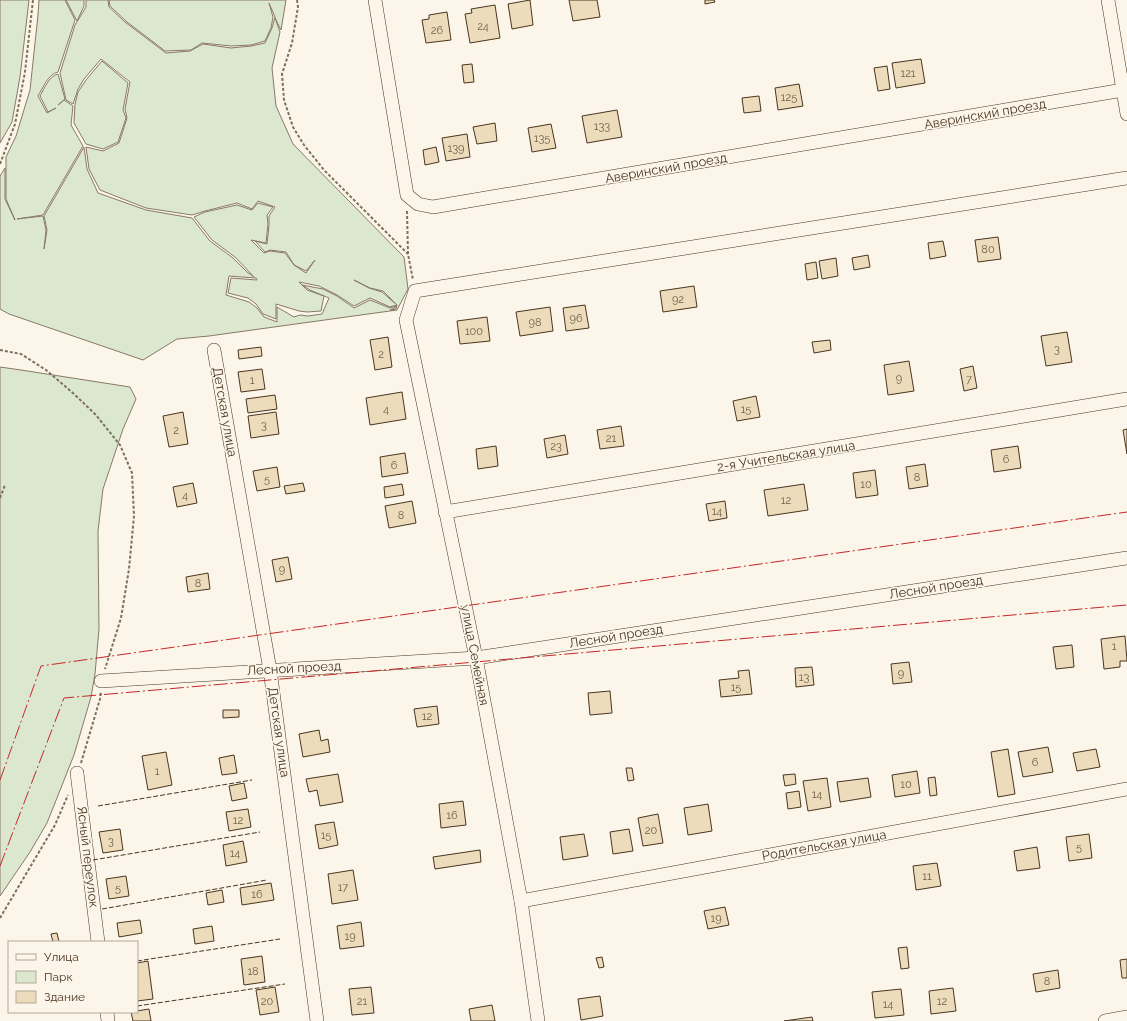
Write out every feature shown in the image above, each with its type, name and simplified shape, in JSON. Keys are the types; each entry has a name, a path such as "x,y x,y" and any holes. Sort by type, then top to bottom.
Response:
{"street":[{"path":"375,0 407,195"},
{"path":"1108,0 1127,114"},
{"name":"Аверинский проезд","path":"407,195 418,204 433,207 1123,90"},
{"path":"415,291 1127,178"},
{"name":"улица Семейная","path":"415,291 406,320 476,658 521,901 538,1021"},
{"name":"Детская улица","path":"214,350 270,670 317,1021"},
{"name":"2-я Учительская улица","path":"445,512 1127,399"},
{"name":"Лесной проезд","path":"101,681 476,658 1127,558"},
{"name":"Ясный переулок","path":"77,773 98,941"},
{"name":"Родительская улица","path":"521,901 1127,789"},
{"path":"1104,1021 1127,1017"}],"path":[{"path":"0,164 15,124 25,72 32,0"},
{"path":"297,0 298,7 292,43 282,74 284,100 294,127 304,145 324,170 408,254"},
{"path":"407,195 408,254 415,291"},
{"path":"0,350 21,354 46,370 74,394 96,415 120,445 132,473 134,516 121,618 101,681 100,699 82,761 77,773"},
{"path":"0,498 4,485"},
{"path":"0,918 55,825 69,792"}],"green space":[{"path":"0,0 29,0 20,77 12,122 0,143"},
{"path":"39,0 65,0 75,20 58,72 51,75 38,96 47,113 56,108 48,112 40,96 49,80 58,74 65,99 58,105 64,100 73,106 71,125 83,146 43,215 17,219 43,216 46,230 44,249 47,230 44,216 84,147 87,169 98,193 146,210 192,218 210,241 233,258 254,277 235,257 212,240 194,217 205,212 237,205 252,210 258,203 273,207 267,215 268,224 266,243 251,240 264,253 270,251 285,253 294,265 286,252 270,250 265,252 255,241 267,244 269,216 275,207 258,201 252,209 237,203 192,215 146,208 100,190 89,169 86,147 103,151 119,143 127,118 125,109 130,82 101,59 84,79 78,89 73,104 66,100 60,73 75,25 86,7 86,0 108,0 109,7 125,22 166,53 190,51 203,44 231,48 265,43 272,28 275,17 269,3 273,17 271,28 265,41 251,45 231,46 202,43 191,50 165,51 127,22 110,6 109,0 286,0 281,30 275,18 280,32 272,68 276,106 293,144 404,257 408,289 397,310 209,336 177,339 143,360 9,314 0,309 0,176 5,168 5,199 15,220 6,199 6,157 16,136 30,90","holes":["315,260 306,273 294,265 306,271","229,276 256,278 257,280 231,278 228,293 248,298 256,304 263,314 276,319 276,304 299,311 321,311 324,296 307,290 302,285 329,298 322,314 308,316 300,315 294,317 277,307 277,322 264,317 257,308 249,302 226,295","354,280 370,288 383,291 397,305 382,292 369,288","299,282 319,286 337,295 354,306 370,298 390,307 397,305 396,309 390,310 396,306 390,308 370,300 354,308 337,296 323,289 302,285"]},
{"path":"66,0 84,0 84,6 77,21"},
{"path":"102,61 128,83 123,110 126,118 118,142 103,149 86,144 74,123 75,104 78,92"},
{"path":"0,367 130,387 136,399 123,429 103,489 98,531 99,629 95,674 91,697 74,755 47,823 30,852 0,896"}],"building":[{"path":"530,0 533,25 512,29 508,4"},
{"path":"569,0 597,0 600,17 573,21"},
{"path":"705,0 714,0 715,2 705,4"},
{"path":"495,5 500,38 470,43 465,14 472,13 471,9"},
{"path":"447,12 451,40 426,43 422,20 429,19 429,15"},
{"path":"921,59 925,83 896,88 892,63"},
{"path":"472,64 474,82 464,83 462,65"},
{"path":"887,66 890,89 878,91 874,68"},
{"path":"799,84 803,106 778,110 775,88"},
{"path":"759,96 761,111 744,113 742,98"},
{"path":"617,110 622,137 587,143 582,116"},
{"path":"495,123 497,141 477,144 473,127"},
{"path":"551,124 556,148 532,152 528,128"},
{"path":"467,134 470,157 446,161 442,138"},
{"path":"436,147 439,162 425,165 423,150"},
{"path":"998,237 1001,259 978,262 975,240"},
{"path":"943,241 946,256 930,259 928,243"},
{"path":"868,255 870,267 854,270 852,258"},
{"path":"836,258 838,276 822,279 819,261"},
{"path":"816,262 818,278 807,280 805,264"},
{"path":"694,286 697,307 663,312 660,291"},
{"path":"585,305 589,328 566,331 563,308"},
{"path":"550,307 553,331 520,336 516,312"},
{"path":"487,317 490,341 460,344 457,321"},
{"path":"1067,332 1072,362 1046,366 1041,336"},
{"path":"388,337 392,367 375,370 370,340"},
{"path":"830,340 831,350 814,353 812,342"},
{"path":"261,347 262,356 239,359 238,350"},
{"path":"909,361 914,391 888,395 884,365"},
{"path":"973,366 977,388 964,391 960,369"},
{"path":"262,369 265,389 241,392 238,372"},
{"path":"402,392 406,419 370,425 366,398"},
{"path":"275,395 277,409 248,413 246,399"},
{"path":"756,396 760,417 737,421 733,401"},
{"path":"183,412 188,444 169,447 163,416"},
{"path":"276,412 279,434 251,438 248,416"},
{"path":"621,426 624,446 600,449 597,430"},
{"path":"1127,429 1127,454 1123,430"},
{"path":"565,435 568,454 547,458 544,439"},
{"path":"496,446 498,466 478,469 476,449"},
{"path":"1018,446 1021,468 994,472 991,450"},
{"path":"405,453 408,473 382,477 380,457"},
{"path":"925,464 928,486 909,489 906,467"},
{"path":"277,467 280,487 257,491 253,471"},
{"path":"875,470 878,495 856,498 853,473"},
{"path":"193,483 197,503 177,507 173,487"},
{"path":"303,483 305,491 286,494 284,486"},
{"path":"402,484 404,495 385,498 384,487"},
{"path":"804,484 808,510 768,516 764,490"},
{"path":"412,501 416,523 389,528 385,506"},
{"path":"725,501 727,518 709,521 706,504"},
{"path":"288,557 292,579 276,582 272,560"},
{"path":"208,573 210,589 188,592 186,577"},
{"path":"1125,636 1127,661 1120,661 1120,667 1104,669 1101,639"},
{"path":"1072,645 1074,667 1056,669 1053,647"},
{"path":"909,662 912,682 893,684 891,664"},
{"path":"812,667 814,685 796,687 795,668"},
{"path":"749,670 752,694 721,697 719,680 739,678 738,671"},
{"path":"610,691 612,713 590,715 588,693"},
{"path":"437,706 439,724 417,727 414,709"},
{"path":"223,710 239,710 239,717 223,718"},
{"path":"319,730 321,741 328,739 330,752 303,757 299,734"},
{"path":"1048,747 1053,772 1023,777 1018,752"},
{"path":"1008,749 1015,794 998,797 991,752"},
{"path":"1096,749 1100,767 1077,771 1073,753"},
{"path":"166,752 172,785 148,790 142,756"},
{"path":"234,755 237,773 222,775 219,758"},
{"path":"626,768 632,768 634,780 628,781"},
{"path":"917,771 920,793 895,797 892,775"},
{"path":"338,774 343,802 320,806 317,790 309,792 306,779"},
{"path":"795,774 796,784 785,786 783,775"},
{"path":"935,777 937,795 930,796 928,778"},
{"path":"827,778 831,807 808,811 803,781"},
{"path":"868,778 871,797 840,802 837,782"},
{"path":"244,783 247,798 232,801 229,786"},
{"path":"799,791 801,807 788,809 786,793"},
{"path":"463,801 466,825 441,828 439,804"},
{"path":"708,804 712,831 688,835 684,808"},
{"path":"248,809 251,827 229,831 226,812"},
{"path":"658,814 663,843 643,846 638,818"},
{"path":"334,822 338,845 319,849 315,825"},
{"path":"120,829 123,850 103,853 99,832"},
{"path":"629,829 633,851 613,854 610,832"},
{"path":"584,834 588,856 563,860 560,837"},
{"path":"1089,834 1092,858 1069,861 1066,837"},
{"path":"243,841 247,862 226,866 223,845"},
{"path":"1037,847 1040,868 1017,871 1014,851"},
{"path":"480,850 481,862 435,869 433,857"},
{"path":"937,863 941,886 916,890 913,866"},
{"path":"353,870 358,900 332,904 328,874"},
{"path":"126,876 129,896 109,899 106,879"},
{"path":"271,883 274,900 242,905 240,888"},
{"path":"222,890 224,902 208,905 206,893"},
{"path":"725,907 729,925 708,929 704,911"},
{"path":"140,920 142,933 119,937 117,923"},
{"path":"361,922 364,946 340,949 337,926"},
{"path":"212,926 214,941 195,944 193,929"},
{"path":"57,933 59,941 53,941 51,934"},
{"path":"907,947 909,968 901,969 898,948"},
{"path":"262,956 265,982 244,985 241,959"},
{"path":"602,957 604,967 599,968 596,958"},
{"path":"1127,959 1127,978 1122,978 1120,960"},
{"path":"148,961 153,999 138,1001 138,963"},
{"path":"1058,970 1060,988 1036,992 1033,974"},
{"path":"275,987 279,1012 260,1015 256,990"},
{"path":"371,987 374,1013 352,1015 349,989"},
{"path":"953,988 956,1011 931,1014 929,991"},
{"path":"901,989 904,1015 875,1018 872,992"},
{"path":"600,996 603,1016 581,1020 578,999"},
{"path":"492,1005 495,1021 471,1021 469,1009"},
{"path":"149,1009 151,1021 133,1021 131,1013 138,1013 138,1011"},
{"path":"812,1017 813,1021 784,1021"}],"fence":[{"path":"98,806 252,780"},
{"path":"93,860 260,832"},
{"path":"102,909 267,880"},
{"path":"138,961 280,939"},
{"path":"138,1006 285,984"}],"power":[{"path":"0,780 41,666 1127,512"},
{"path":"0,866 64,698 1127,605"}]}
